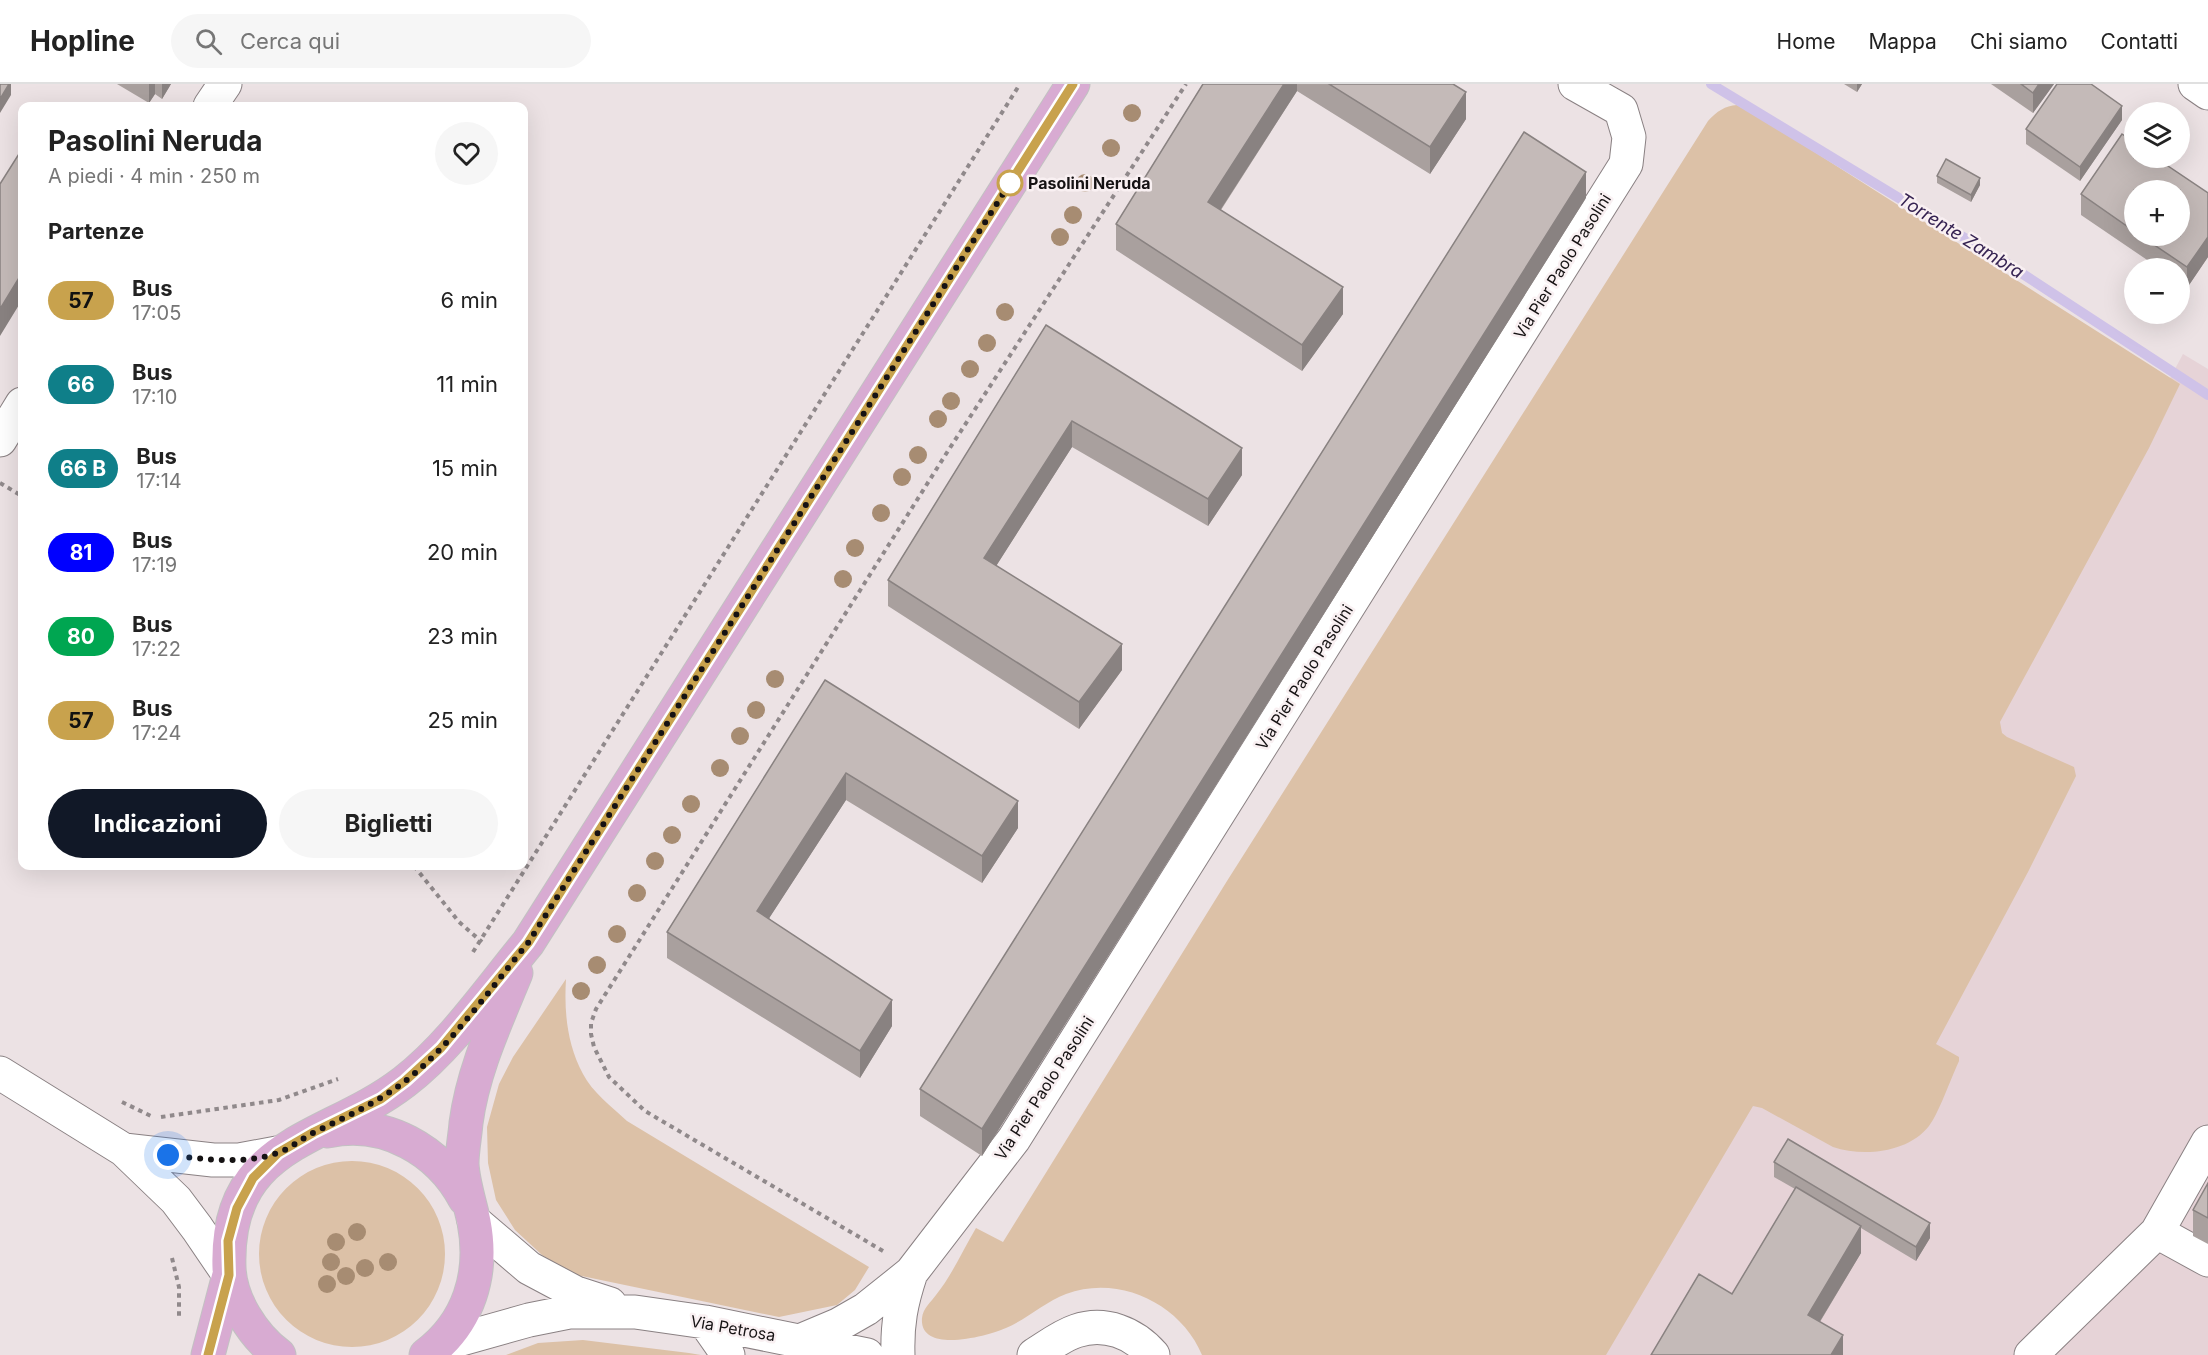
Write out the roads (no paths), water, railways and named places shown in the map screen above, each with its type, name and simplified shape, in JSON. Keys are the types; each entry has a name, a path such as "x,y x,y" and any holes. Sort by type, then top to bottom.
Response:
{"main road":[{"path":"208,1355 229,1275 228,1241 237,1208 253,1178 287,1148 381,1099 405,1081 441,1048 521,952 1073,84"},
{"path":"433,1350 460,1319 473,1288 478,1255 462,1164 467,1121 477,1070 521,952"},
{"path":"287,1148 316,1134 338,1129 367,1129 396,1136 423,1149 445,1169 458,1185 472,1215"},
{"path":"229,1275 240,1306 254,1331 268,1347 279,1355"}],"street":[{"path":"213,102 225,84"},
{"name":"Via Pier Paolo Pasolini","path":"800,1341 838,1325 866,1309 913,1271 1014,1138 1626,164 1629,137 1620,110 1575,84"},
{"path":"2195,84 2208,93"},
{"path":"0,440 18,411"},
{"path":"0,1073 124,1150 176,1200 229,1275"},
{"path":"2031,1355 2157,1232 2208,1142"},
{"path":"124,1150 213,1160 239,1160 287,1148"},
{"name":"Via Petrosa","path":"472,1215 529,1268 576,1293 635,1312"},
{"path":"2157,1232 2208,1260"},
{"name":"Via Pier Paolo Pasolini","path":"898,1355 897,1330 902,1301 913,1271"},
{"name":"Via Petrosa","path":"433,1350 529,1320 569,1312 635,1312 705,1322 867,1355"},
{"path":"705,1322 728,1355"},
{"path":"1045,1350 1075,1331 1093,1328 1113,1329 1135,1338 1154,1355"}],"waterway":[{"name":"Torrente Zambra","path":"1711,84 2006,263 2208,395"}],"place":[{"name":"Pasolini Neruda","path":"1010,183"}]}
